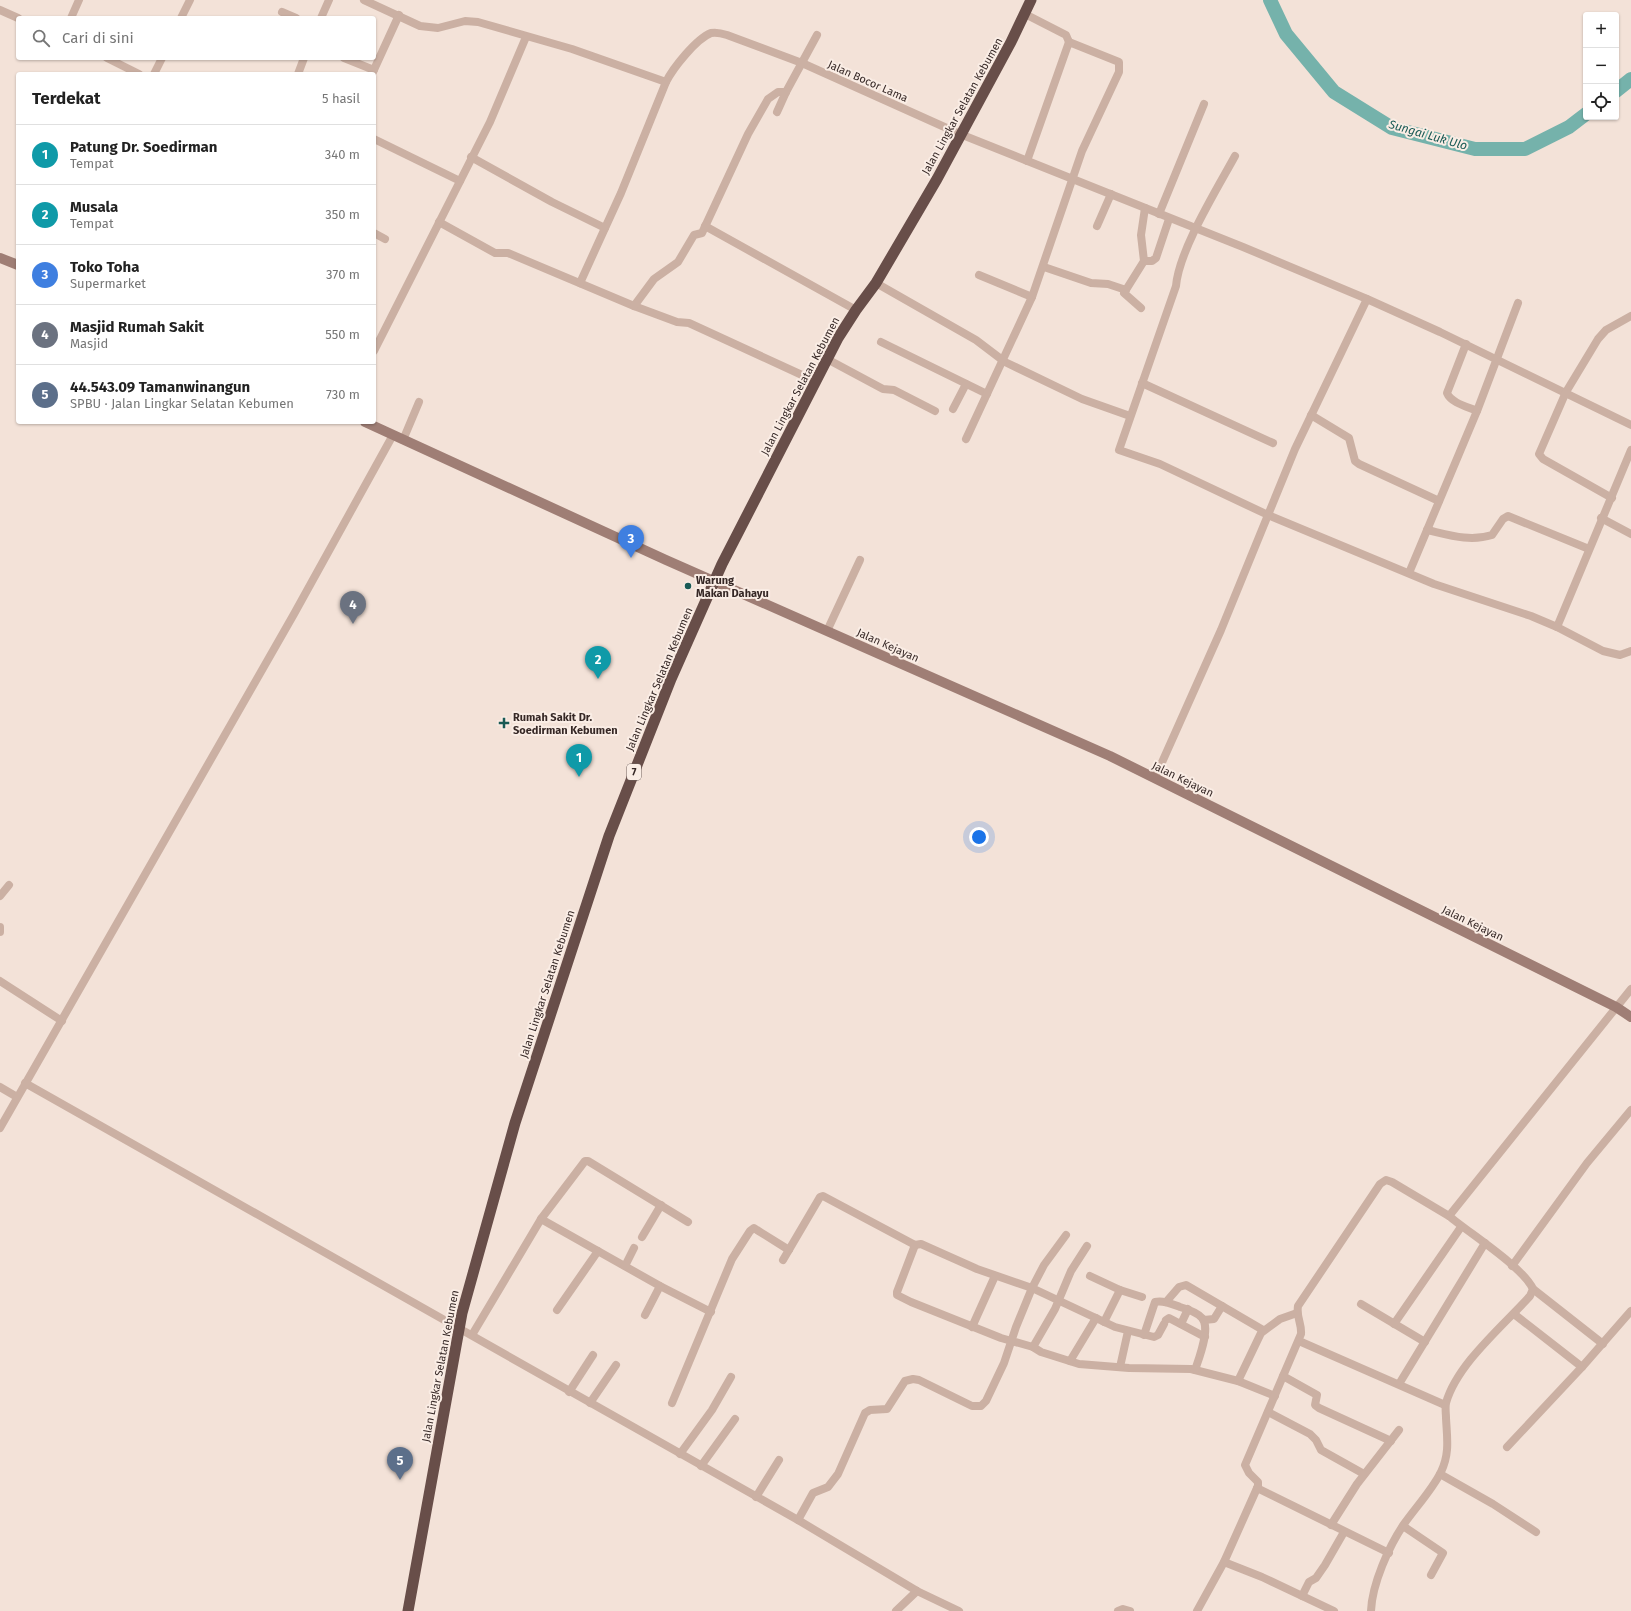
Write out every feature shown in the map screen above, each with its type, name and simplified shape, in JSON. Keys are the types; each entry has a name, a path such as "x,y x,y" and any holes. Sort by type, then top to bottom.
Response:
{"highway":[{"name":"Jalan Lingkar Selatan Kebumen","path":"408,1611 459,1328 515,1123 609,836 671,679 715,581 815,381 856,310 876,283 937,179 1031,0"}],"main road":[{"path":"0,258 16,265"},
{"name":"Jalan Kejayan","path":"369,424 1155,778 1616,1007 1631,1017"}],"street":[{"path":"72,16 79,0"},
{"path":"182,16 190,0"},
{"path":"322,16 329,0"},
{"path":"364,0 420,26 438,28 465,21 478,22 572,49 666,82 622,193 580,283"},
{"path":"0,10 16,17"},
{"path":"282,12 291,16"},
{"path":"1025,14 1066,35 1069,42 1027,161"},
{"path":"348,60 373,72 399,16"},
{"name":"Jalan Bocor Lama","path":"666,82 678,62 712,33 720,33 802,63 960,134 1072,178 1170,219 1197,228 1367,299 1496,358 1631,425"},
{"path":"777,112 786,92 817,36"},
{"path":"376,347 490,122 526,37"},
{"path":"966,439 1032,297 1044,267 1082,151 1106,101 1120,67 1116,60 1069,42"},
{"path":"111,60 135,72"},
{"path":"155,72 161,60"},
{"path":"299,72 303,60"},
{"path":"634,306 654,278 678,262 694,236 702,233 748,134 768,98 778,92 786,92"},
{"path":"1159,214 1204,104"},
{"path":"376,140 460,181"},
{"path":"1235,156 1197,228 1177,272 1176,286 1119,446 1124,452 1164,465 1268,515 1434,584 1504,606 1557,627 1603,651 1620,655 1631,651"},
{"path":"471,157 552,202 605,228"},
{"path":"1097,226 1110,194"},
{"path":"1141,308 1125,295 1126,290 1144,261 1141,235 1145,208"},
{"path":"1144,261 1152,261 1156,258 1170,219"},
{"path":"439,222 496,253 508,253 634,306 677,322 689,323 815,381"},
{"path":"705,226 856,310"},
{"path":"376,234 385,239"},
{"path":"1044,267 1091,283 1108,284 1126,290"},
{"path":"979,275 1032,297"},
{"path":"876,283 976,340 1003,361 1082,399 1130,416"},
{"path":"1155,778 1221,630 1295,449 1367,299"},
{"path":"1409,573 1477,411 1518,303"},
{"path":"1612,498 1543,459 1539,454 1566,392 1598,339 1606,330 1631,316"},
{"path":"881,342 987,394"},
{"path":"1466,344 1447,393 1448,397 1454,401 1477,411"},
{"path":"827,359 883,389 894,390 935,411"},
{"path":"1142,383 1273,443"},
{"path":"953,409 966,384"},
{"path":"403,440 419,402"},
{"path":"1311,415 1349,438 1355,461 1359,464 1439,501"},
{"path":"0,1128 294,614 393,435"},
{"path":"1557,627 1601,518 1612,498 1631,450"},
{"path":"1427,530 1458,538 1475,539 1487,537 1492,535 1503,519 1508,516 1589,550"},
{"path":"1601,518 1631,534"},
{"path":"827,631 860,560"},
{"path":"0,896 9,885"},
{"path":"0,927 0,932"},
{"path":"0,981 62,1021"},
{"path":"1448,1216 1631,989"},
{"path":"25,1084 798,1520 917,1591 959,1611"},
{"path":"0,1087 17,1097"},
{"path":"1512,1266 1587,1162 1631,1110"},
{"path":"472,1335 541,1219 586,1160 688,1222"},
{"path":"1197,1611 1224,1562 1257,1488 1258,1482 1249,1473 1245,1465 1299,1341 1302,1329 1297,1313 1301,1299 1380,1184 1386,1180 1392,1182 1448,1216 1485,1243 1530,1281 1533,1289 1603,1344"},
{"path":"783,1260 820,1197 823,1196 915,1245 921,1244 977,1269 1032,1288 1104,1322 1128,1331 1156,1336 1169,1318 1205,1337"},
{"path":"642,1237 661,1205"},
{"path":"541,1219 660,1286 711,1312"},
{"path":"1394,1324 1461,1226"},
{"path":"672,1403 692,1358 697,1339 711,1312 732,1259 752,1229 757,1230 789,1250"},
{"path":"798,1520 813,1493 828,1487 838,1474 865,1413 870,1410 887,1409 891,1406 905,1381 913,1379 938,1388 972,1406 981,1406 993,1387 1010,1349 1011,1342 1032,1288 1044,1264 1066,1235"},
{"path":"1399,1384 1485,1243"},
{"path":"915,1245 902,1275 897,1292 898,1295 972,1327 1011,1342 1033,1347 1040,1352 1087,1365 1195,1370 1238,1381 1275,1396"},
{"path":"1033,1347 1051,1316 1071,1271 1087,1246"},
{"path":"625,1266 634,1248"},
{"path":"557,1310 598,1251"},
{"path":"972,1327 995,1276"},
{"path":"1090,1276 1120,1290 1142,1297"},
{"path":"1166,1302 1182,1285 1188,1286 1263,1330"},
{"path":"645,1315 660,1286"},
{"path":"1371,1611 1371,1600 1376,1580 1389,1553 1403,1526 1440,1474 1447,1460 1449,1445 1445,1405 1454,1386 1470,1361 1492,1335 1530,1296 1533,1289"},
{"path":"1104,1322 1120,1290"},
{"path":"1144,1335 1155,1302 1166,1302 1188,1309 1204,1320 1214,1319 1222,1306"},
{"path":"1361,1304 1425,1342"},
{"path":"1181,1324 1188,1309"},
{"path":"1507,1447 1631,1312"},
{"path":"1238,1381 1263,1330 1280,1319 1297,1313"},
{"path":"1514,1314 1582,1367"},
{"path":"1070,1361 1096,1318"},
{"path":"1195,1370 1205,1337 1204,1320"},
{"path":"1120,1367 1128,1331"},
{"path":"1299,1341 1445,1405"},
{"path":"569,1392 593,1355"},
{"path":"590,1404 616,1365"},
{"path":"1283,1376 1317,1396 1315,1405 1319,1408 1391,1441"},
{"path":"680,1454 712,1410 731,1377"},
{"path":"1268,1412 1310,1434 1316,1440 1321,1450 1364,1474"},
{"path":"701,1466 735,1419"},
{"path":"1331,1525 1364,1474 1399,1430"},
{"path":"756,1497 778,1460"},
{"path":"1440,1474 1493,1504 1536,1532"},
{"path":"1257,1488 1389,1553"},
{"path":"1403,1526 1443,1553 1431,1575"},
{"path":"1302,1596 1309,1582 1316,1578 1329,1559 1344,1532"},
{"path":"1224,1562 1262,1577 1334,1611"},
{"path":"897,1611 917,1591"},
{"path":"1118,1611 1123,1609 1130,1611"}],"waterway":[{"name":"Sungai Luk Ulo","path":"1270,0 1286,34 1334,92 1392,128 1475,149 1525,149 1569,127 1583,116"},
{"name":"Sungai Luk Ulo","path":"1619,89 1631,79"}],"place":[{"name":"Toko Toha","path":"631,558"},
{"name":"Warung Makan Dahayu","path":"688,586"},
{"name":"Masjid Rumah Sakit","path":"353,624"},
{"name":"Musala","path":"598,679"},
{"name":"Rumah Sakit Dr. Soedirman Kebumen","path":"504,723"},
{"name":"Patung Dr. Soedirman","path":"579,777"},
{"name":"44.543.09 Tamanwinangun","path":"400,1480"}]}
